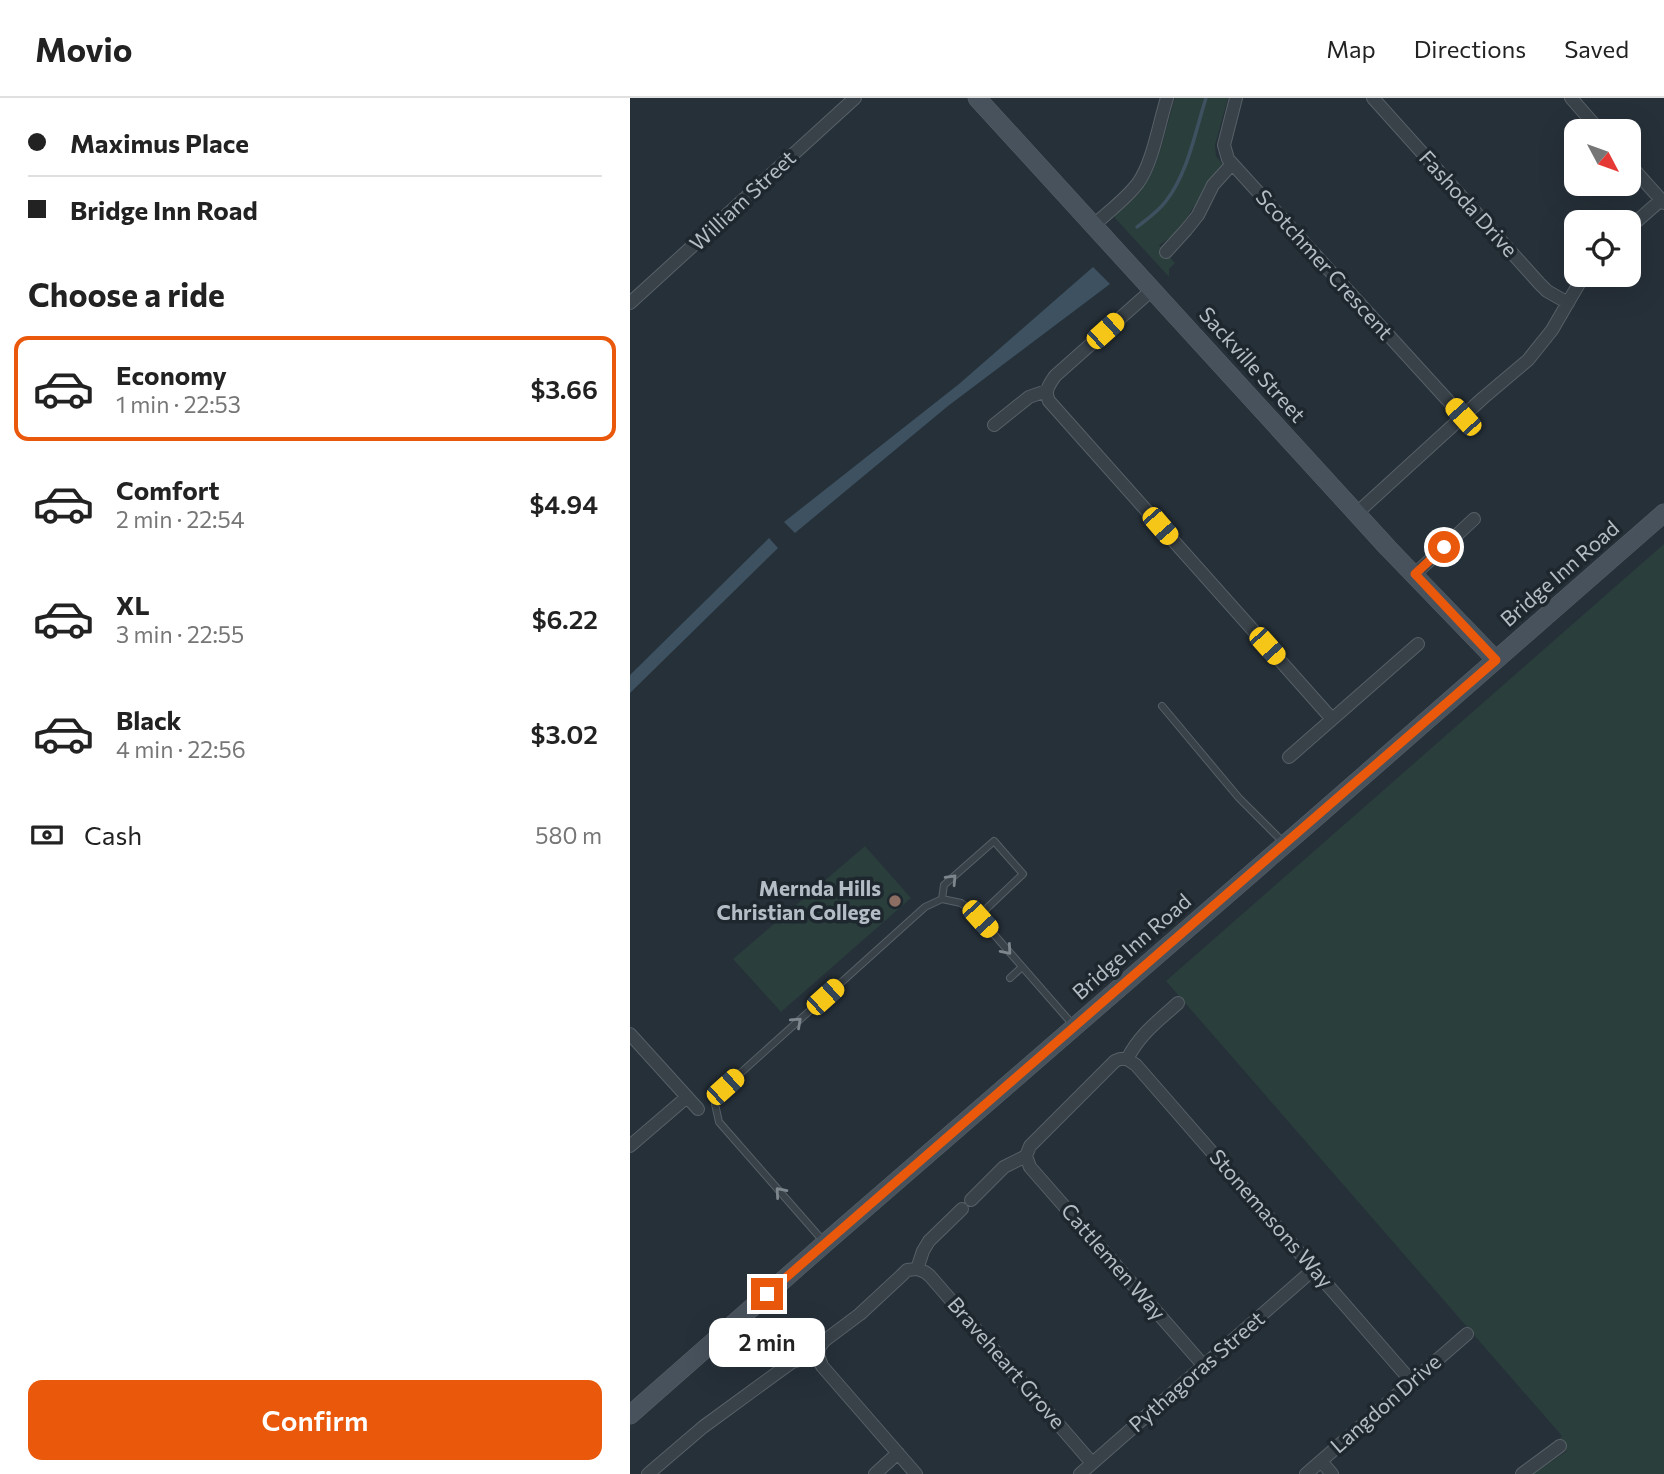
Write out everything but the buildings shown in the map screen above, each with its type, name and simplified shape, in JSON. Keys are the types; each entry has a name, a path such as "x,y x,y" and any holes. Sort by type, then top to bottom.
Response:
{"main road":[{"name":"Sackville Street","path":"977,98 1388,548 1496,660"},
{"name":"Bridge Inn Road","path":"631,1413 1664,513"}],"street":[{"name":"William Street","path":"630,303 855,98"},
{"path":"1094,225 1137,184 1144,173 1167,98"},
{"path":"1166,252 1192,222 1213,185 1232,164 1224,145 1236,98"},
{"name":"Fashoda Drive","path":"1373,98 1539,283 1568,303"},
{"path":"1571,98 1589,119"},
{"name":"Scotchmer Crescent","path":"1232,164 1463,417"},
{"path":"1641,218 1663,201 1642,178"},
{"path":"1357,513 1528,360 1547,337 1577,287"},
{"path":"995,425 1029,397 1046,391 1055,376 1153,289"},
{"path":"1046,391 1049,401 1332,719"},
{"path":"1415,574 1474,519"},
{"path":"1289,757 1418,643"},
{"path":"916,1474 822,1366 818,1355 824,1341 860,1314 907,1270 917,1269 929,1241 1004,1167 1027,1156 1030,1146 1112,1064 1119,1059 1127,1059 1144,1033 1178,1003"},
{"path":"630,1034 698,1109"},
{"name":"Stonemasons Way","path":"1127,1059 1136,1065 1412,1382"},
{"path":"630,1146 688,1097"},
{"name":"Cattlemen Way","path":"1027,1156 1030,1167 1204,1366"},
{"name":"Braveheart Grove","path":"917,1269 930,1276 1093,1463"},
{"name":"Pythagoras Street","path":"1080,1474 1314,1269"},
{"name":"Langdon Drive","path":"1306,1474 1467,1334"},
{"path":"648,1474 703,1427 782,1369 798,1359 818,1355"},
{"path":"1522,1474 1560,1446"},
{"path":"875,1474 898,1453"},
{"path":"1321,1461 1332,1474"}],"lane":[{"path":"1162,706 1239,798 1285,844"},
{"path":"942,899 944,885 994,841 1023,873 985,910 980,919"},
{"path":"825,1243 719,1122 715,1104 725,1087 925,907 942,899 961,903 980,919 1074,1027"},
{"path":"1010,978 1022,967"}],"green space":[{"path":"1175,98 1228,98 1215,145 1216,156 1224,166 1205,185 1183,223 1170,238 1159,245 1175,263 1169,269 1169,277 1115,216 1137,196 1149,178"},
{"path":"1664,544 1664,1474 1533,1474 1567,1451 1559,1439 1562,1436 1166,981"},
{"path":"865,846 911,898 781,1012 733,959"}],"water":[{"path":"1093,267 1110,284 948,406 795,533 784,522 959,384"},
{"path":"769,538 778,548 630,693 630,675"}],"waterway":[{"path":"1137,227 1160,209 1174,190 1190,152 1206,98"}],"place":[{"name":"Mernda Hills Christian College","path":"895,901"}],"route":[{"path":"767,1294 1496,660 1415,574 1444,547"}]}
